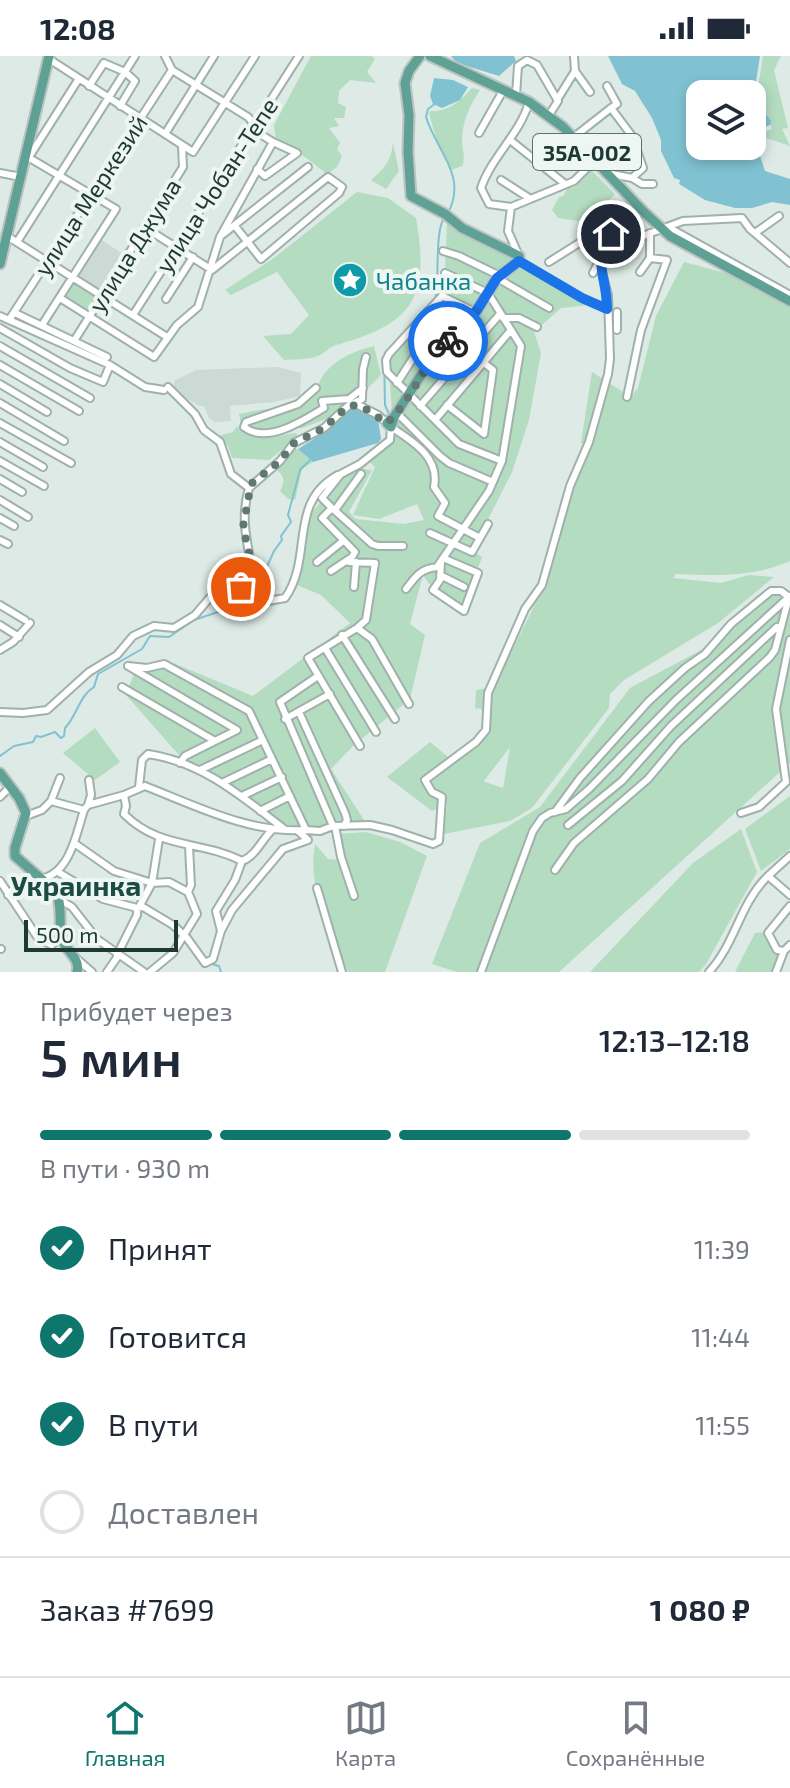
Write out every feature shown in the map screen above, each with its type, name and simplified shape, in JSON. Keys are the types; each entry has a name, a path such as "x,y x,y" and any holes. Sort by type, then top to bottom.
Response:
{"main road":[{"name":"35А-002","path":"424,57 529,102 574,137 608,175 685,246 790,301"},
{"path":"390,420 430,361 499,277 519,258 462,228 445,214 413,199 410,191 409,115 405,87 409,71 424,57"},
{"path":"0,264 49,58"},
{"path":"0,773 22,804 26,816 15,852 51,886 59,899 61,936 76,958 79,966 77,972"}],"street":[{"path":"17,242 135,56"},
{"path":"165,134 214,56"},
{"path":"49,58 190,152 195,150 255,56"},
{"name":"улица Чобан-Тепе","path":"133,315 299,56"},
{"path":"574,56 575,71 590,92"},
{"path":"167,57 172,70 248,117 252,129 297,153 265,176 257,169"},
{"path":"516,95 518,66 527,60 537,65 557,100"},
{"path":"89,86 104,63 125,72 135,81 120,106"},
{"name":"улица Меркезий","path":"9,320 172,70"},
{"path":"551,112 575,71"},
{"path":"42,325 116,209 27,156 78,80"},
{"path":"574,137 617,104 607,86"},
{"path":"479,133 504,89"},
{"path":"529,102 481,188 490,204 511,207 574,181 595,160"},
{"path":"597,102 632,136 643,168 632,178"},
{"path":"510,140 565,184"},
{"path":"60,298 154,357 167,337 198,307 220,237 273,142"},
{"name":"улица Джума","path":"74,341 183,167 182,146"},
{"path":"220,237 308,167"},
{"path":"0,173 21,177"},
{"path":"608,175 653,184"},
{"path":"144,227 212,270 248,241 328,177 342,187 339,193 261,259 248,241 235,226"},
{"path":"501,180 529,198"},
{"path":"511,207 508,231 519,258 582,298 607,309"},
{"path":"755,233 779,216"},
{"path":"549,262 595,233 623,228 633,237 683,221 742,218 790,263"},
{"path":"665,227 790,295"},
{"path":"593,273 611,232"},
{"path":"640,272 650,258 650,233"},
{"path":"7,236 167,337"},
{"path":"443,251 499,277 549,308"},
{"path":"166,299 193,257"},
{"path":"627,397 641,330 667,260 650,258"},
{"path":"51,801 86,807 145,786 269,830 320,831 334,826 370,825 433,844 439,841 442,797 432,792 425,780 476,742 486,730 488,693 525,609 542,585 570,486 589,442 608,374 608,295 599,261"},
{"path":"406,589 418,572 437,567 493,482 502,461 521,346 488,293 445,273"},
{"path":"397,383 417,352 467,318 442,296 389,354 387,372 397,383 459,444 502,461"},
{"path":"609,330 618,333 617,312"},
{"path":"15,313 107,357"},
{"path":"0,316 110,365 145,387 167,389 195,414 204,430 220,442 231,474 248,487"},
{"path":"502,316 519,318 537,327"},
{"path":"420,406 502,316"},
{"path":"0,328 50,357 103,382 110,365"},
{"path":"435,420 511,330"},
{"path":"50,357 55,340"},
{"path":"0,346 90,398"},
{"path":"0,712 47,710 89,672 117,655 130,638 151,627 174,628 195,615 216,592 241,587 255,579 243,527 248,487 280,461 294,443 324,428 348,406 362,399 366,357"},
{"path":"447,405 484,434 493,370 484,363"},
{"path":"0,365 79,411"},
{"path":"0,384 47,412"},
{"path":"316,388 298,404 246,422 244,427 260,432 287,428 324,408 322,401 349,399 363,388"},
{"path":"0,403 64,441"},
{"path":"356,404 390,420 440,456 493,482"},
{"path":"257,603 285,598 295,583 309,506 318,489 360,464 390,440 390,420"},
{"path":"390,420 434,465 434,487 445,503 438,516 480,538"},
{"path":"0,423 71,463"},
{"path":"0,442 43,467"},
{"path":"0,461 44,486"},
{"path":"341,474 322,498 372,544 403,546"},
{"path":"322,518 334,509 361,474"},
{"path":"0,479 22,492"},
{"path":"0,500 28,517"},
{"path":"309,506 355,552 352,561 354,587"},
{"path":"0,518 14,526"},
{"path":"430,533 472,552 488,524"},
{"path":"0,540 8,544"},
{"path":"317,562 343,541"},
{"path":"442,560 478,573 464,611 433,590 442,560"},
{"path":"331,571 352,561 375,563 366,620 308,658 360,746"},
{"path":"440,575 464,587"},
{"path":"555,812 631,719 666,684 705,654 731,624 769,592 777,591 790,596"},
{"path":"555,870 574,843 648,779 679,742 770,657 775,650 790,596"},
{"path":"481,972 533,831 542,818 566,809 589,789 676,700 790,596"},
{"path":"0,605 28,622 19,637 0,650"},
{"path":"568,825 622,781 671,726 776,631 783,617"},
{"path":"0,625 19,637"},
{"path":"357,628 372,639 409,704"},
{"path":"342,635 395,719"},
{"path":"741,813 759,807 786,782 776,709 790,640"},
{"path":"325,648 376,732"},
{"path":"237,730 128,666 147,668 164,664 249,711 307,830"},
{"path":"318,676 281,700 280,705 334,826 354,896"},
{"path":"122,687 215,741"},
{"path":"285,719 330,694"},
{"path":"299,712 345,813 347,820 344,826"},
{"path":"180,763 185,756 254,723"},
{"path":"200,770 263,740"},
{"path":"139,787 142,760 148,754 166,756 224,782 285,830"},
{"path":"224,782 272,759"},
{"path":"242,796 282,777"},
{"path":"26,816 42,810 51,801 60,778"},
{"path":"58,872 74,843 86,807 89,780"},
{"path":"0,797 10,787"},
{"path":"124,795 126,817 140,829 159,839 225,853 242,861"},
{"path":"260,811 290,796"},
{"path":"221,931 216,911 235,880 242,861 251,857 269,830"},
{"path":"8,895 21,880 58,872 103,899 141,908 185,935 205,963 213,959 221,931 232,910 283,849 308,840 297,831"},
{"path":"107,972 152,883 159,839"},
{"path":"59,899 72,907 97,939 147,972 173,953 197,914 188,892 169,882 152,883 114,871 74,843"},
{"path":"188,892 191,885 189,847"},
{"path":"709,972 729,946 748,901 768,876 790,856"},
{"path":"768,876 790,895"},
{"path":"0,881 38,938 52,945 61,936"},
{"path":"317,888 342,972"},
{"path":"787,948 777,950 768,933 790,906"},
{"path":"776,972 787,948"},
{"path":"76,958 92,972"}],"shaded area":[{"path":"100,239 123,254 100,292 76,278"},
{"path":"278,367 301,373 300,396 230,406 231,421 215,422 209,418 204,406 174,390 174,381 196,370"}],"green space":[{"path":"311,56 372,56 375,59 367,72 376,83 350,80 339,91 338,103 346,107 344,118 334,118 339,126 329,128 340,143 337,149 342,156 337,167 327,174 297,151 276,141 274,125"},
{"path":"763,56 781,56 774,70 788,128 782,129 790,146 766,138 766,132 772,129 766,113 766,80 759,80"},
{"path":"472,88 480,90 463,127 463,163 451,170 439,148 429,113 454,105"},
{"path":"393,143 399,171 386,189 371,180 386,164"},
{"path":"590,169 615,194 596,213 587,211 579,221 558,218 552,210 559,197 569,186 573,188"},
{"path":"357,192 388,198 416,218 420,245 417,287 410,303 399,316 383,327 336,345 315,357 284,360 263,336 291,334 309,315 277,272 231,295 225,290 274,258"},
{"path":"447,223 515,257 520,265 589,305 561,308 534,332 541,353 529,420 512,472 472,551 482,557 463,609 432,588 423,575 410,624 425,635 410,699 352,747 331,769 366,823 334,826 312,836 284,827 186,763 126,695 136,668 173,663 253,696 350,623 321,595 297,585 310,515 339,479 359,468 372,470 349,512 356,519 404,524 424,520 417,504 379,519 353,515 375,467 367,460 388,443 393,426 389,370 391,355 430,315 444,293"},
{"path":"684,262 733,275 790,305 790,561 748,573 676,574 673,578 721,583 749,575 774,577 718,623 624,680 610,694 609,708 532,808 510,821 444,834 447,804 432,811 387,777 430,742 454,762 484,736 488,710 475,708 476,690 494,687 545,584 572,486 589,445 581,443 592,372 631,397 638,388 656,316","holes":["510,747 503,788 484,781"]},
{"path":"74,281 99,297 89,314 64,297"},
{"path":"374,346 381,375 367,389 344,403 332,417 302,428 250,429 241,424 239,414 308,400 326,372 337,362"},
{"path":"237,426 257,438 296,433 298,437 269,460 232,458 228,446 218,436 233,432"},
{"path":"294,449 313,462 302,469 295,500 288,499 280,491 283,479 276,469"},
{"path":"776,588 790,591 790,763 559,972 457,972 432,964 480,843 540,807 630,688 703,649"},
{"path":"95,728 120,762 95,780 63,753"},
{"path":"790,796 790,849 761,871 745,829"},
{"path":"741,829 757,872 699,972 590,972 693,863"},
{"path":"366,832 400,842 427,856 385,972 348,972 322,910 314,878 315,844 328,859 341,860 337,834"},
{"path":"766,932 779,959 773,972 735,972 755,933"}],"water":[{"path":"451,56 514,56 516,61 499,76 457,63"},
{"path":"608,56 760,56 756,80 686,80 686,160 761,160 765,171 790,179 790,205 772,202 752,208 735,208 705,200 679,184 680,180 674,178 661,151 661,140 652,118 635,91 622,84"},
{"path":"434,78 453,80 468,87 460,100 442,108 433,104 430,96"},
{"path":"354,405 378,419 381,439 378,443 313,462 298,449 328,430"}],"waterway":[{"path":"436,103 428,109 426,117 452,175 453,200 448,213"},
{"path":"435,300 438,243 445,217"},
{"path":"385,417 389,414 385,405 384,356 395,343"},
{"path":"0,756 14,746 33,742 36,736 55,732 61,738 64,736 65,728 94,687 98,674 142,649 150,636 169,637 194,620 233,607 243,594 260,582 282,540 281,536 291,522 288,515 300,470 310,460"},
{"path":"212,964 219,966 221,972"}],"way so far":[{"path":"241,587 255,579 243,527 251,484 280,461 294,443 324,428 352,404 360,405 387,423 397,413 430,361 448,341"}],"place":[{"name":"Чабанка","path":"350,280"}],"district":[{"name":"Украинка","path":"76,885"}],"route":[{"path":"448,341 477,310 497,278 519,261 607,309 608,295 599,261 611,234"}]}
